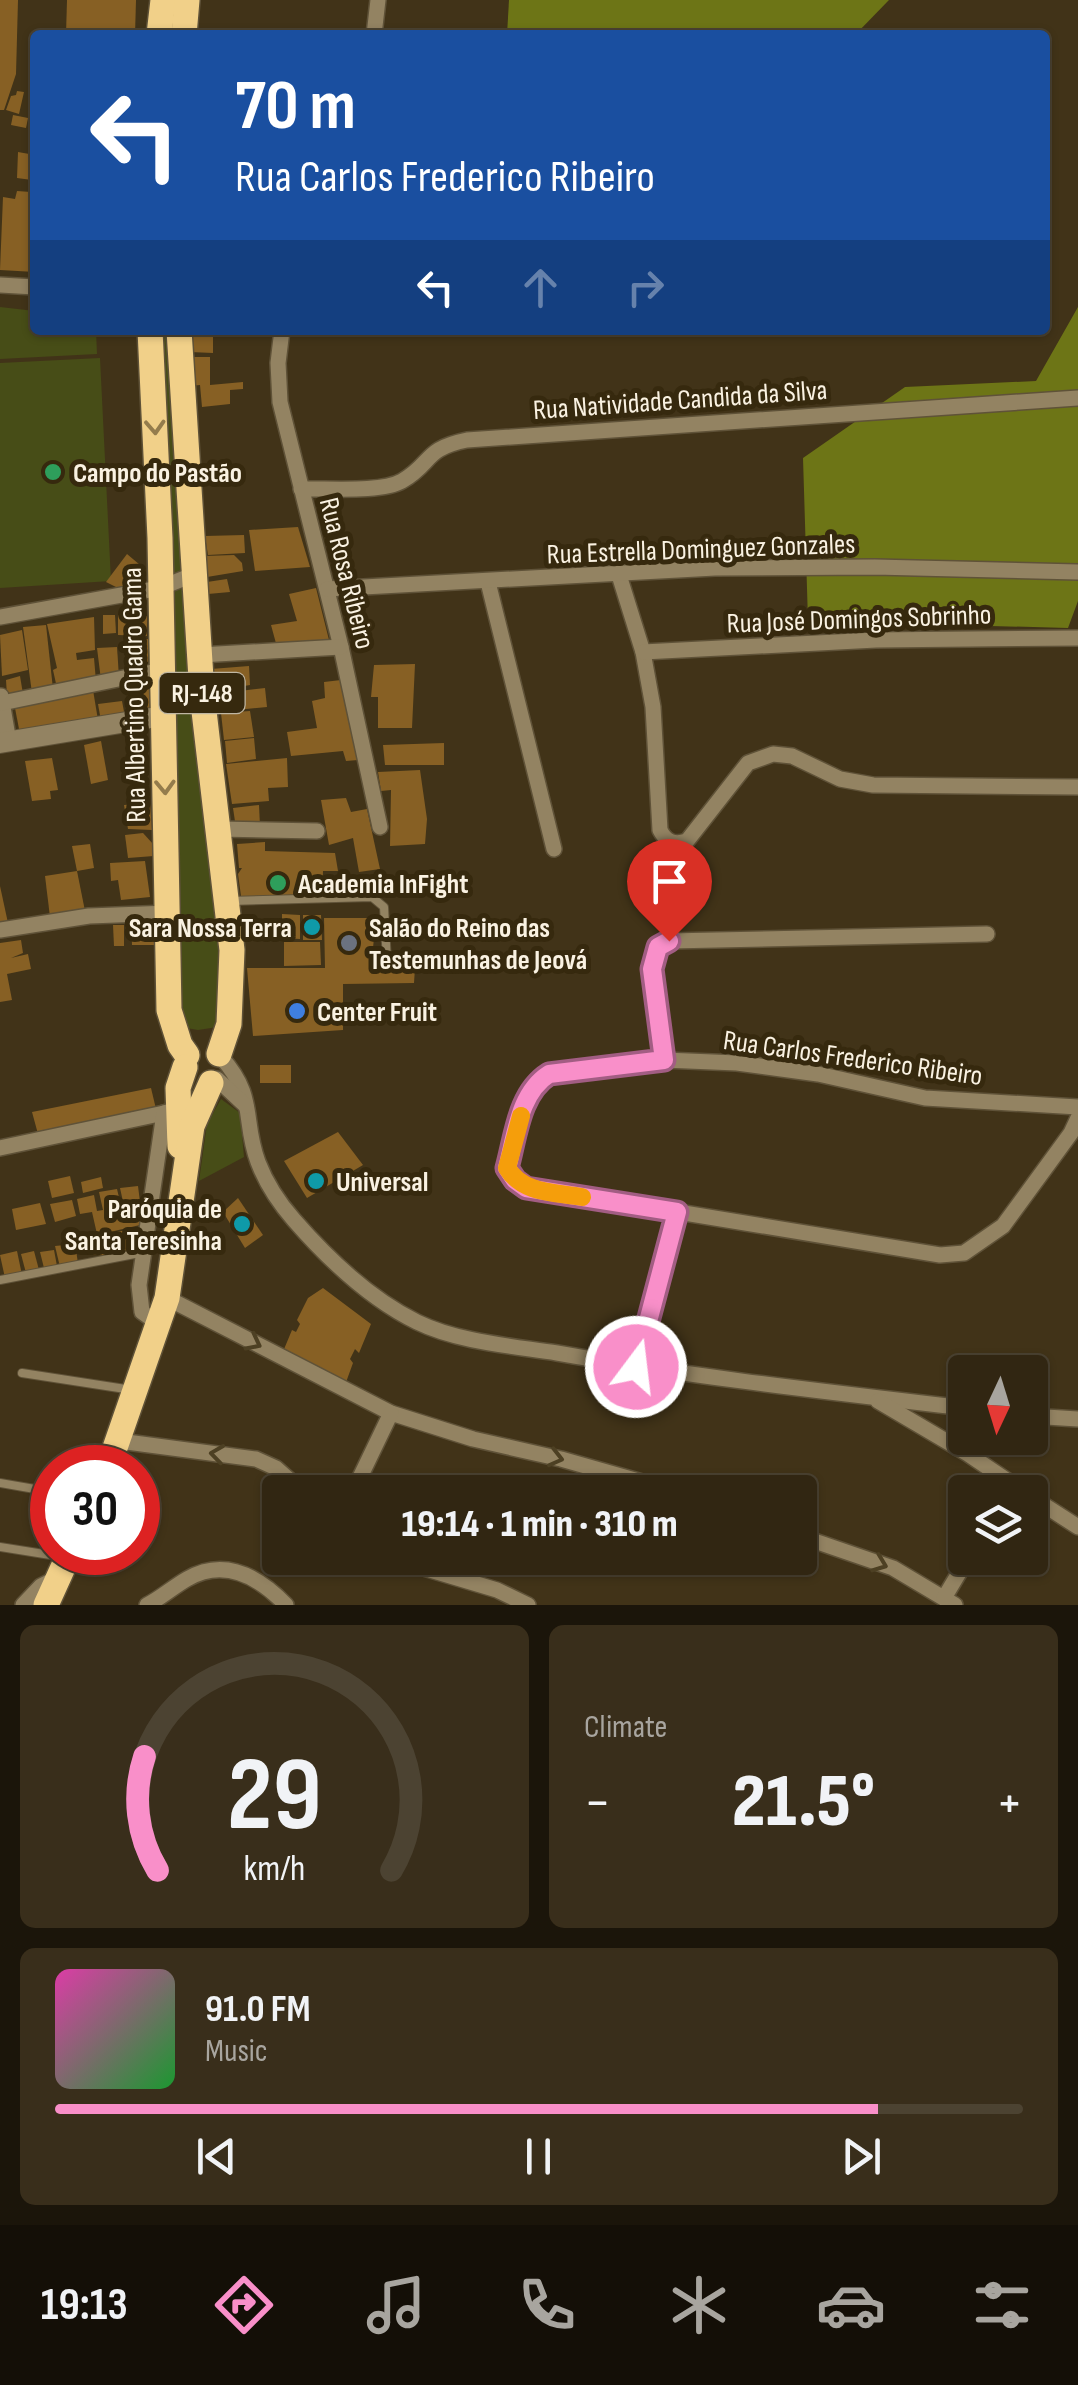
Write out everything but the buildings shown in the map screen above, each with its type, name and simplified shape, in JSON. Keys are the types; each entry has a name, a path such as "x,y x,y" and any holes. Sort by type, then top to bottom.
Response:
{"main road":[{"path":"159,30 162,0"},
{"path":"184,30 187,0"},
{"name":"Rua Albertino Quadro Gama","path":"150,335 171,1023 186,1061"},
{"name":"RJ-148","path":"117,1445 168,1298 194,1118 217,1068 229,1024 229,901 200,656 179,335"},
{"path":"171,1023 182,1031 200,1035 229,1024"},
{"path":"182,1181 171,1111 186,1061 203,1046 217,1068"},
{"path":"46,1605 59,1575"}],"street":[{"path":"375,30 378,0"},
{"path":"0,285 30,287"},
{"name":"Rua Rosa Ribeiro","path":"281,335 280,402 341,648 380,827"},
{"name":"Rua Natividade Candida da Silva","path":"300,488 399,484 432,451 467,440 1078,398"},
{"name":"Rua Estrella Dominguez Gonzales","path":"327,589 715,568 1078,572"},
{"path":"0,618 160,588 196,574"},
{"path":"619,575 643,652 653,707 660,830 670,842 686,842 748,763 772,754 792,756 840,778 872,785 1078,786"},
{"path":"488,582 554,849"},
{"name":"Rua José Domingos Sobrinho","path":"643,652 876,640 1078,638"},
{"path":"200,656 341,648"},
{"path":"162,670 1,698 5,742 163,716"},
{"path":"220,829 317,831"},
{"path":"0,930 90,916 169,913"},
{"path":"664,1060 652,969 658,947 669,941 987,934"},
{"name":"Rua Carlos Frederico Ribeiro","path":"1078,1107 925,1098 738,1062 664,1060 564,1071 534,1083 526,1098 507,1168 526,1188 940,1255 964,1252 1003,1226 1078,1118"},
{"path":"217,1068 246,1106 257,1160 292,1218 335,1263 378,1298 418,1323 474,1339 636,1367 948,1406"},
{"path":"0,1148 171,1111 138,1285 142,1312 160,1326"},
{"path":"636,1367 677,1212"},
{"path":"168,1298 391,1413 472,1439 617,1475"},
{"path":"870,1397 968,1454 996,1475"},
{"path":"361,1475 391,1413"},
{"path":"1048,1417 1078,1419"},
{"path":"119,1441 256,1460 284,1475"},
{"path":"1048,1509 1078,1527"},
{"path":"817,1542 893,1568 950,1601 961,1575"},
{"path":"146,1605 189,1577 211,1569 235,1570 260,1580 286,1605"},
{"path":"23,1605 52,1575"},
{"path":"447,1575 497,1590 528,1605"},
{"path":"487,1605 497,1590"}],"lane":[{"path":"229,901 372,897 384,907 387,962"},
{"path":"0,1280 145,1252"},
{"path":"22,1373 136,1391"},
{"path":"0,1482 30,1488"},
{"path":"0,1546 30,1553"}],"green space":[{"path":"509,0 889,0 860,30 507,30"},
{"path":"0,307 30,310 30,335 96,335 97,354 0,359"},
{"path":"1078,307 1078,601 1068,628 808,621 803,458 905,387 1036,381"},
{"path":"156,335 172,335 223,901 224,1026 198,1030 181,1027"},
{"name":"Campo do Pastão","path":"100,358 111,581 0,588 0,363"},
{"path":"221,1099 240,1113 244,1157 199,1181 207,1124"}],"slow traffic":[{"path":"521,1116 507,1168 515,1180 526,1188 582,1197"}],"place":[{"name":"Campo do Pastão","path":"53,472"},
{"name":"Academia InFight","path":"278,883"},
{"name":"Sara Nossa Terra","path":"312,927"},
{"name":"Salão do Reino das Testemunhas de Jeová","path":"349,943"},
{"name":"Center Fruit","path":"297,1011"},
{"name":"Universal","path":"316,1181"},
{"name":"Paróquia de Santa Teresinha","path":"242,1224"}],"route":[{"path":"636,1367 677,1212 526,1188 507,1168 526,1098 534,1083 549,1074 664,1060 652,969 658,947 669,941"}]}
